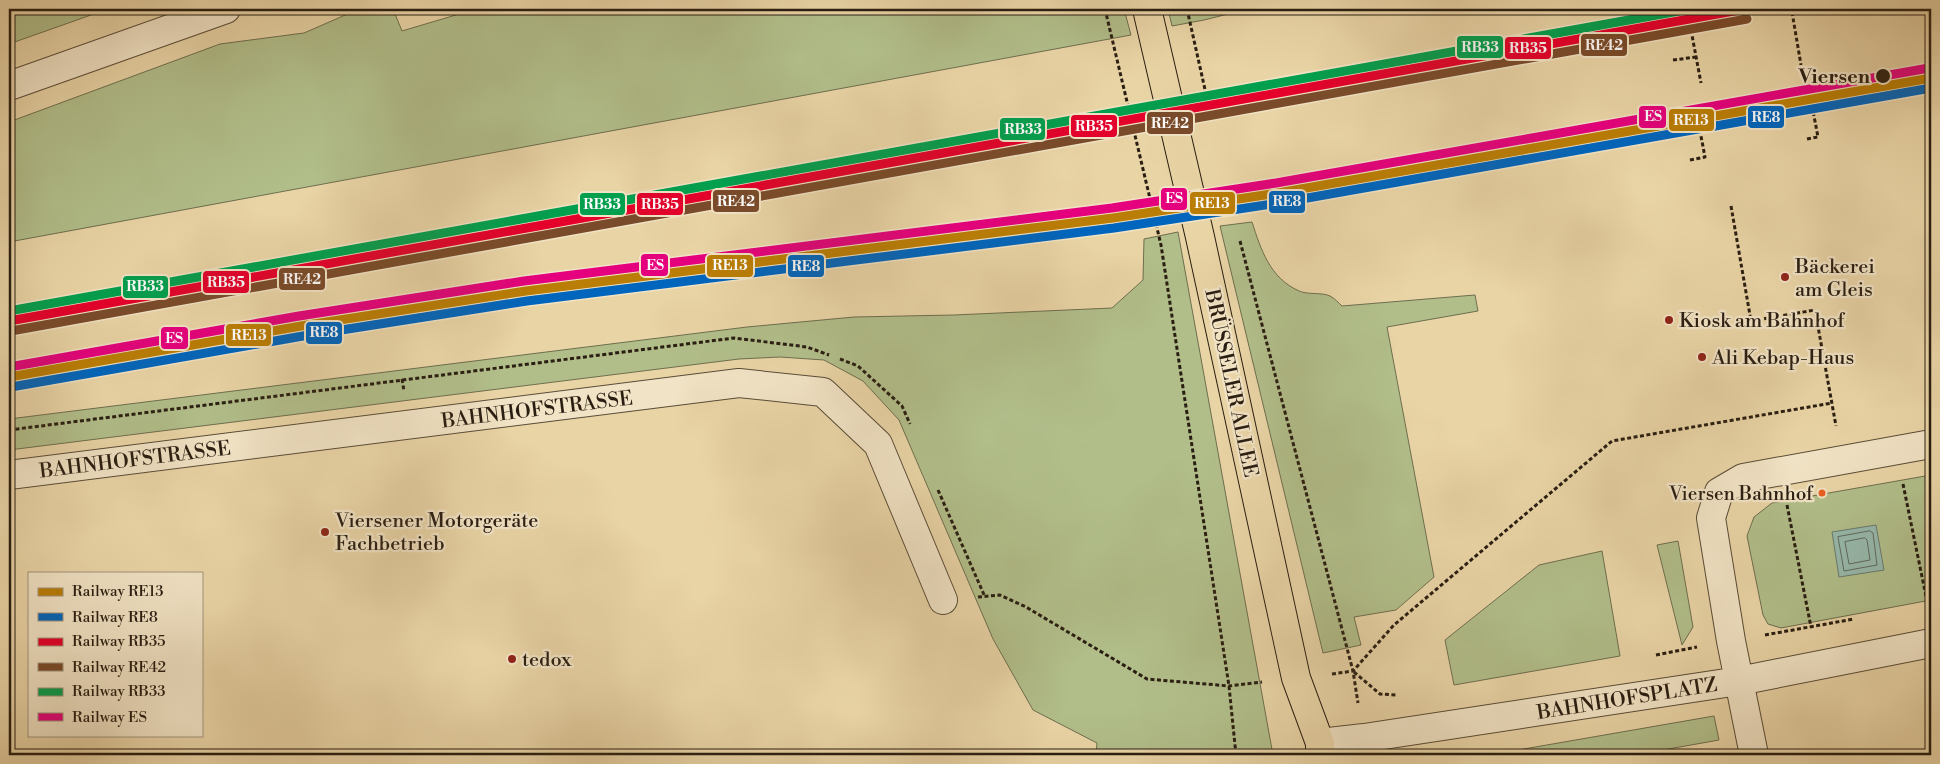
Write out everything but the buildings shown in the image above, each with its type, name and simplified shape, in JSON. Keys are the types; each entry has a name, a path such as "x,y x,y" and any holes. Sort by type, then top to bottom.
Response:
{"main road":[{"name":"BRÜSSELER ALLEE","path":"1147,9 1202,247 1296,678 1320,749"}],"street":[{"path":"9,86 226,9"},
{"name":"BAHNHOFSTRASSE","path":"9,475 739,383 823,392 878,444 943,600"},
{"path":"1754,755 1731,641 1711,518 1719,492 1744,478 1931,444"},
{"name":"BAHNHOFSPLATZ","path":"1320,749 1383,735 1739,681 1931,643"}],"path":[{"path":"1105,9 1161,245 1229,686 1236,755"},
{"path":"1186,9 1208,103"},
{"path":"1792,12 1802,65"},
{"path":"1691,30 1701,83"},
{"path":"1790,40 1796,38"},
{"path":"1673,60 1696,57"},
{"path":"1807,140 1818,137 1813,111"},
{"path":"1690,160 1705,157 1700,131"},
{"path":"1731,206 1751,321 1815,310 1837,432"},
{"path":"1238,235 1353,671 1380,694 1399,695"},
{"path":"1353,671 1394,625 1612,441 1832,403"},
{"path":"1898,450 1928,606 1931,606"},
{"path":"1796,504 1787,505 1811,627"},
{"path":"943,600 1000,595 1026,607 1147,679 1229,686"},
{"path":"1650,656 1860,618"}],"green space":[{"path":"9,9 108,9 9,44"},
{"path":"359,9 393,9 402,31 476,9 1124,9 1131,35 9,242 9,122 220,44 304,33"},
{"path":"1168,9 1248,9 1172,26"},
{"path":"1252,222 1263,253 1281,279 1299,291 1330,296 1342,306 1475,295 1478,311 1387,327 1434,577 1396,610 1354,617 1361,645 1323,653 1220,226"},
{"path":"1178,232 1273,755 1096,755 1097,743 1033,710 993,639 899,420 863,381 824,360 780,357 739,359 9,450 9,419 747,327 854,317 1112,308 1143,280 1144,239"},
{"path":"1931,475 1931,600 1781,628 1768,624 1763,615 1747,536 1754,517 1772,503"},
{"path":"1678,541 1693,627 1682,645 1657,545"},
{"path":"1602,551 1620,656 1454,685 1445,640 1539,565"},
{"path":"1714,716 1719,740 1635,755 1496,755 1518,750"}],"water":[{"path":"1876,525 1884,570 1839,577 1832,532"}],"rail line":[{"name":"RB33","path":"9,311 1690,9"},
{"name":"RB35","path":"9,321 1745,9"},
{"name":"RE42","path":"11,331 1747,19"},
{"name":"ES","path":"9,367 299,316 524,281 1112,208 1276,183 1929,68"},
{"name":"RE13","path":"9,377 301,326 526,291 1113,218 1278,193 1931,78"},
{"name":"RE8","path":"11,387 303,336 527,301 1114,228 1279,203 1931,88"}],"place":[{"name":"Viersen","path":"1883,76"},
{"name":"Bäckerei am Gleis","path":"1785,277"},
{"name":"Kiosk am Bahnhof","path":"1669,320"},
{"name":"Ali Kebap-Haus","path":"1702,357"},
{"name":"Viersen Bahnhof","path":"1822,493"},
{"name":"Viersener Motorgeräte Fachbetrieb","path":"325,532"},
{"name":"tedox","path":"512,659"}]}
